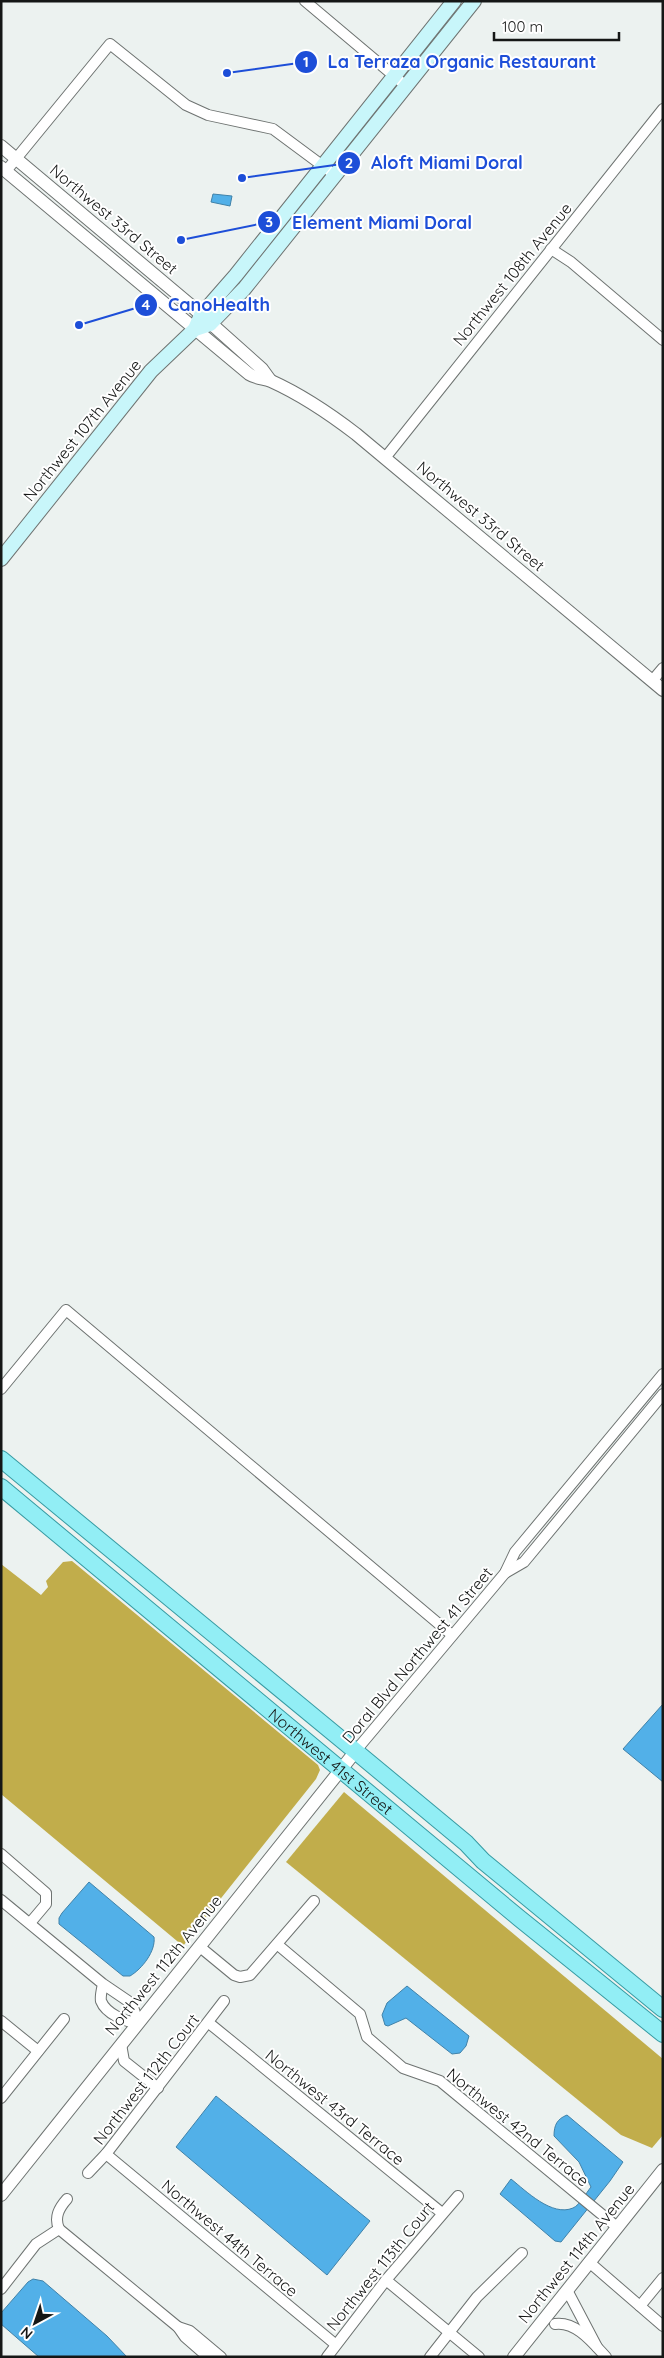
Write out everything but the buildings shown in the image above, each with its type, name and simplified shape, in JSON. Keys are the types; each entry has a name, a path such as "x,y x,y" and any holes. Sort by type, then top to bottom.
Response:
{"main road":[{"name":"Northwest 107th Avenue","path":"206,320 323,166 454,1"},
{"name":"Northwest 107th Avenue","path":"1,559 146,377 195,329 247,286 474,1"},
{"name":"Northwest 41st Street","path":"1,1459 208,1631 254,1666 349,1759 596,1980 663,2034"},
{"name":"Northwest 41st Street","path":"1,1486 349,1759 466,1843 484,1861 663,2009"},
{"path":"596,1980 626,1980"}],"street":[{"path":"305,1 406,86"},
{"path":"4,169 16,158 110,44 186,105 208,115 274,129 335,175"},
{"name":"Northwest 108th Avenue","path":"385,458 663,109"},
{"name":"Northwest 33rd Street","path":"1,146 206,320 262,369 270,380"},
{"name":"Northwest 33rd Street","path":"4,169 254,377 270,380 323,410 385,458 663,690"},
{"path":"551,249 571,262 663,340"},
{"path":"652,681 663,668"},
{"path":"1,1389 66,1310 452,1635"},
{"name":"Doral Blvd Northwest 41 Street","path":"349,1759 505,1573 515,1552 663,1374"},
{"name":"Doral Blvd Northwest 41 Street","path":"505,1573 524,1562 663,1394"},
{"name":"Northwest 112th Avenue","path":"1,2195 349,1759"},
{"path":"3,1860 41,1888 47,1898 44,1907 30,1923"},
{"path":"1,1900 106,1987 114,1990 128,2001 134,2010 138,2023 125,2021 109,2009 101,1999 106,1987"},
{"path":"200,1947 240,1977 253,1973 314,1901"},
{"name":"Northwest 42nd Terrace","path":"278,1945 360,2014 367,2037 403,2068 440,2081 617,2227"},
{"path":"106,1987 110,1994 125,2006 129,2005"},
{"path":"109,2009 117,1999"},
{"name":"Northwest 112th Court","path":"88,2173 106,2154 209,2023 224,2001"},
{"path":"1,2098 64,2019"},
{"path":"1,2021 38,2051"},
{"name":"Northwest 43rd Terrace","path":"209,2023 442,2213"},
{"path":"121,2044 124,2061 158,2088"},
{"name":"Northwest 44th Terrace","path":"106,2154 335,2344"},
{"name":"Northwest 114th Avenue","path":"514,2357 549,2322 567,2290 663,2170"},
{"name":"Northwest 113th Court","path":"327,2357 335,2344 386,2280 458,2196"},
{"path":"67,2199 58,2212 56,2223 59,2229 178,2327 185,2337 219,2356"},
{"path":"2,2286 36,2244 59,2229"},
{"path":"430,2357 477,2297 522,2253"},
{"path":"589,2262 662,2323"},
{"path":"640,2306 663,2278"},
{"path":"386,2280 479,2357"},
{"path":"567,2290 583,2317 597,2347"},
{"path":"574,2329 583,2317"},
{"path":"549,2322 597,2347"},
{"path":"549,2322 561,2323 585,2334 606,2357"},
{"path":"200,2345 208,2357"}],"shaded area":[{"path":"72,1561 318,1765 320,1770 316,1779 183,1946 1,1794 1,1564 41,1595 48,1587 46,1581 63,1562"},
{"path":"344,1792 663,2059 663,2135 652,2148 621,2135 286,1862"}],"water":[{"path":"213,194 232,196 230,206 211,202"},
{"path":"663,1704 663,1782 623,1749"},
{"path":"89,1882 154,1937 153,1948 147,1959 130,1976 123,1976 59,1924 59,1918 62,1913"},
{"path":"407,1986 469,2036 466,2046 460,2053 452,2054 406,2018 388,2026 385,2025 382,2015 387,2003"},
{"path":"216,2096 370,2221 327,2275 176,2147"},
{"path":"567,2115 623,2162 561,2242 555,2241 500,2194 511,2179 532,2196 557,2209 573,2208 580,2202 591,2187 579,2162 554,2136 557,2123"},
{"path":"33,2279 43,2281 107,2336 127,2357 39,2357 1,2324 1,2313 28,2282"}],"place":[{"name":"La Terraza Organic Restaurant","path":"227,73"},
{"name":"Aloft Miami Doral","path":"242,178"},
{"name":"Element Miami Doral","path":"181,240"},
{"name":"CanoHealth","path":"79,325"}]}
